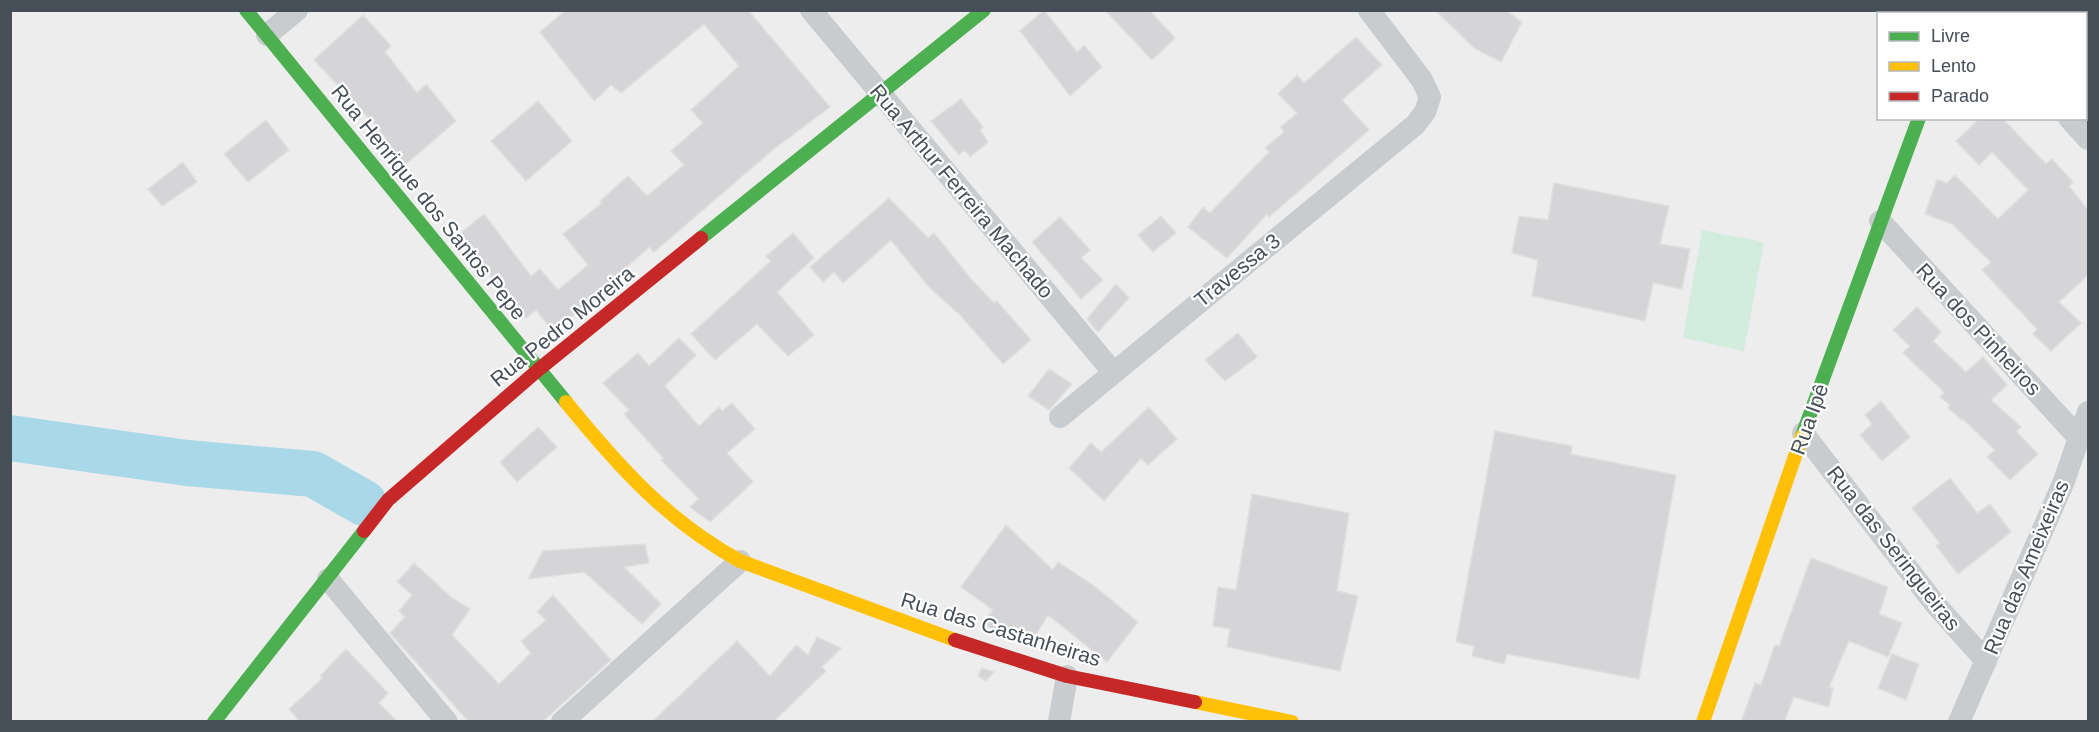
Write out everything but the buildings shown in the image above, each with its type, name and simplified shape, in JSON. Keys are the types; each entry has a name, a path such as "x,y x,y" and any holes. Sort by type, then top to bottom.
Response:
{"street":[{"name":"Rua Henrique dos Santos Pepe","path":"246,10 612,458 666,512 707,543 740,561"},
{"path":"267,34 297,10"},
{"name":"Rua Arthur Ferreira Machado","path":"811,10 1113,372"},
{"name":"Rua Pedro Moreira","path":"214,722 388,500 538,370 984,10"},
{"name":"Travessa 3","path":"1060,417 1415,125 1425,112 1430,97 1422,80 1369,10"},
{"name":"Rua Ipê","path":"1703,722 1803,433 1918,120"},
{"path":"2071,120 2088,139"},
{"name":"Rua dos Pinheiros","path":"1880,221 2078,437"},
{"name":"Rua das Ameixeiras","path":"1959,722 2064,481 2088,411"},
{"name":"Rua das Seringueiras","path":"1803,433 1935,604 1986,661"},
{"path":"562,722 740,561"},
{"name":"Rua das Castanheiras","path":"740,561 937,634 1067,676 1292,722"},
{"path":"328,579 447,722"},
{"path":"1059,722 1067,676"}],"green space":[{"path":"1702,230 1764,242 1744,351 1683,338"}],"waterway":[{"path":"10,438 187,463 313,474 364,503"}],"traffic: fast":[{"path":"246,10 566,402"},
{"path":"701,238 984,10"},
{"path":"1802,436 1918,120"},
{"path":"214,722 364,531"}],"traffic: slow":[{"path":"566,402 645,490 689,528 740,561 955,640"},
{"path":"1703,722 1802,436"},
{"path":"1195,702 1292,722"}],"traffic: jam":[{"path":"364,531 388,500 538,370 701,238"},
{"path":"955,640 1067,676 1195,702"}]}
